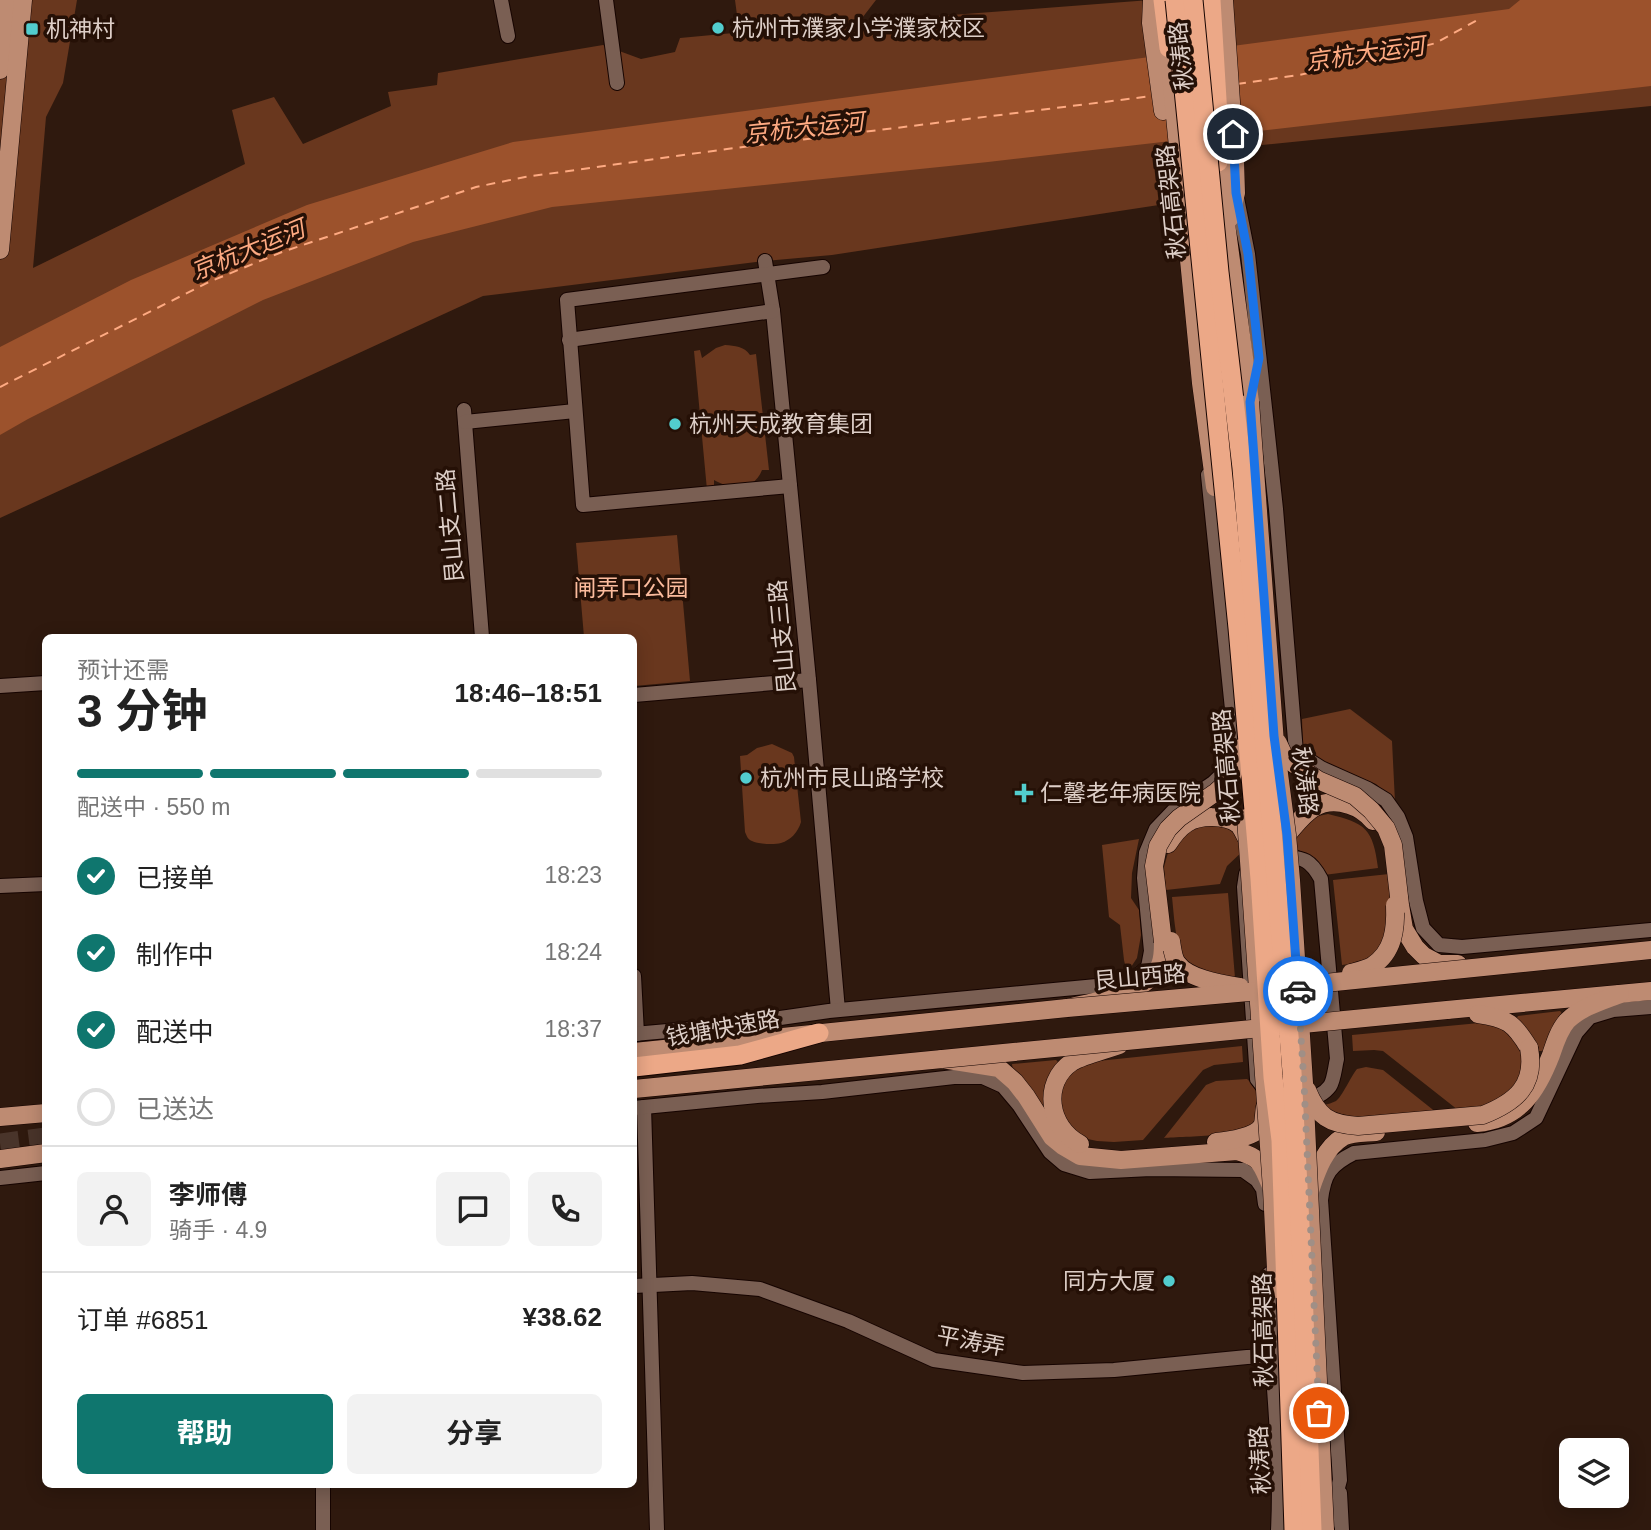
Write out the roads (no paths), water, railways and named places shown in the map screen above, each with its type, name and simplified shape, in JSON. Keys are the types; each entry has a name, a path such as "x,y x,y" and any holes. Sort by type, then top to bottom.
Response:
{"highway":[{"name":"秋石高架路","path":"1175,0 1261,879 1273,1077 1281,1140 1294,1530"},
{"name":"秋石高架路","path":"1193,0 1219,272 1242,468 1292,1072 1303,1263 1312,1530"},
{"path":"1211,0 1218,162"},
{"path":"1158,1 1168,48"},
{"name":"钱塘快速路","path":"637,1067 740,1055 819,1033"}],"main road":[{"path":"0,70 6,0"},
{"path":"0,250 23,0"},
{"name":"秋涛路","path":"1200,0 1218,162 1231,186 1226,232 1250,402 1274,736 1287,835 1326,1530"},
{"path":"1224,0 1231,186"},
{"path":"1158,1 1153,40 1171,157 1181,179"},
{"path":"1168,48 1181,179"},
{"name":"秋涛路","path":"1181,179 1201,383 1220,524 1247,839 1265,1107 1287,1530"},
{"path":"1274,736 1285,758 1318,780 1355,796 1386,828 1393,845 1404,929 1424,956 1439,964 1532,961"},
{"path":"1067,1009 1129,991 1154,976 1162,962 1163,943 1154,866 1158,846 1168,829 1179,818 1231,779 1239,754"},
{"path":"1287,835 1314,807 1327,802 1341,802 1366,813 1387,844 1395,921 1389,949 1371,966 1315,984"},
{"path":"1247,839 1240,825 1226,819 1209,817 1189,822 1174,834 1166,849 1163,866 1176,963 1204,980 1260,991"},
{"name":"艮山西路","path":"637,1052 1651,950"},
{"path":"637,1089 1651,990"},
{"path":"1308,1196 1321,1162 1329,1149 1343,1137 1357,1133 1487,1122 1522,1105 1541,1079 1558,1035 1567,1022 1580,1011 1620,994"},
{"path":"1300,1094 1328,1120 1340,1125 1358,1126 1483,1115 1502,1108 1525,1086 1532,1062 1529,1048 1521,1034 1499,1017 1447,1010"},
{"path":"1134,1040 1074,1061 1058,1074 1052,1096 1055,1118 1065,1134 1078,1144 1121,1151 1242,1138 1258,1132 1265,1107"},
{"path":"942,1059 999,1068 1026,1096 1052,1137 1080,1156 1121,1160 1237,1151 1252,1155 1261,1162 1269,1197"},
{"path":"0,1117 42,1113"},
{"path":"0,1159 42,1154"},
{"path":"0,1168 42,1164"}],"street":[{"path":"501,0 508,36"},
{"path":"606,0 617,83"},
{"path":"1231,186 1248,254 1276,509 1296,752 1276,791 1279,855"},
{"path":"790,486 583,505 567,300 766,267 823,267"},
{"name":"艮山支三路","path":"766,267 773,311 809,680 838,1010"},
{"path":"569,340 773,311"},
{"path":"1250,402 1259,358"},
{"name":"艮山支二路","path":"482,634 464,416 575,411"},
{"path":"637,695 809,680"},
{"path":"0,687 42,683"},
{"path":"637,1034 764,1021 838,1010 1118,984 1135,978 1148,967 1151,951 1144,878 1146,853 1156,829 1176,808 1213,783 1239,754 1296,752 1321,768 1386,800 1398,817 1406,837 1423,928 1439,945 1462,947 1651,929"},
{"path":"1239,754 1271,790 1279,855"},
{"path":"1279,855 1301,858 1314,867 1321,879 1338,1059 1330,1086 1318,1096 1300,1094 1271,1097 1257,1079 1244,887 1252,861 1279,855"},
{"path":"0,886 42,884"},
{"path":"1269,1197 1308,1196 1323,1182 1329,1170 1339,1160 1354,1153 1485,1140 1513,1133 1536,1118 1576,1033 1590,1017 1614,1010 1651,1007"},
{"path":"657,1530 650,1285 638,1108 954,1077 983,1077 1003,1086 1050,1152 1064,1164 1090,1172 1150,1169 1243,1170 1257,1180 1269,1197 1272,1356 1278,1443 1278,1530"},
{"path":"0,1178 42,1173"},
{"path":"1308,1196 1340,1480 1342,1530"},
{"name":"平涛弄","path":"637,1286 692,1283 761,1289 848,1321 934,1360 1023,1373 1114,1370 1272,1356"},
{"path":"1326,1530 1340,1480"},
{"path":"323,1488 323,1530"}],"water":[{"name":"京杭大运河","path":"1520,0 1651,0 1651,86 988,162 552,207 413,242 263,300 0,435 0,347 131,280 307,205 513,142 1509,9"}],"tunnel":[{"path":"0,1143 42,1138"}],"place":[{"name":"杭州市濮家小学濮家校区","path":"718,28"},
{"name":"机神村","path":"32,29"},
{"name":"杭州天成教育集团","path":"675,424"},
{"name":"杭州市艮山路学校","path":"746,778"},
{"name":"仁馨老年病医院","path":"1024,793"},
{"name":"同方大厦","path":"1169,1281"}],"park label":[{"name":"闸弄口公园","path":"631,588"}]}
